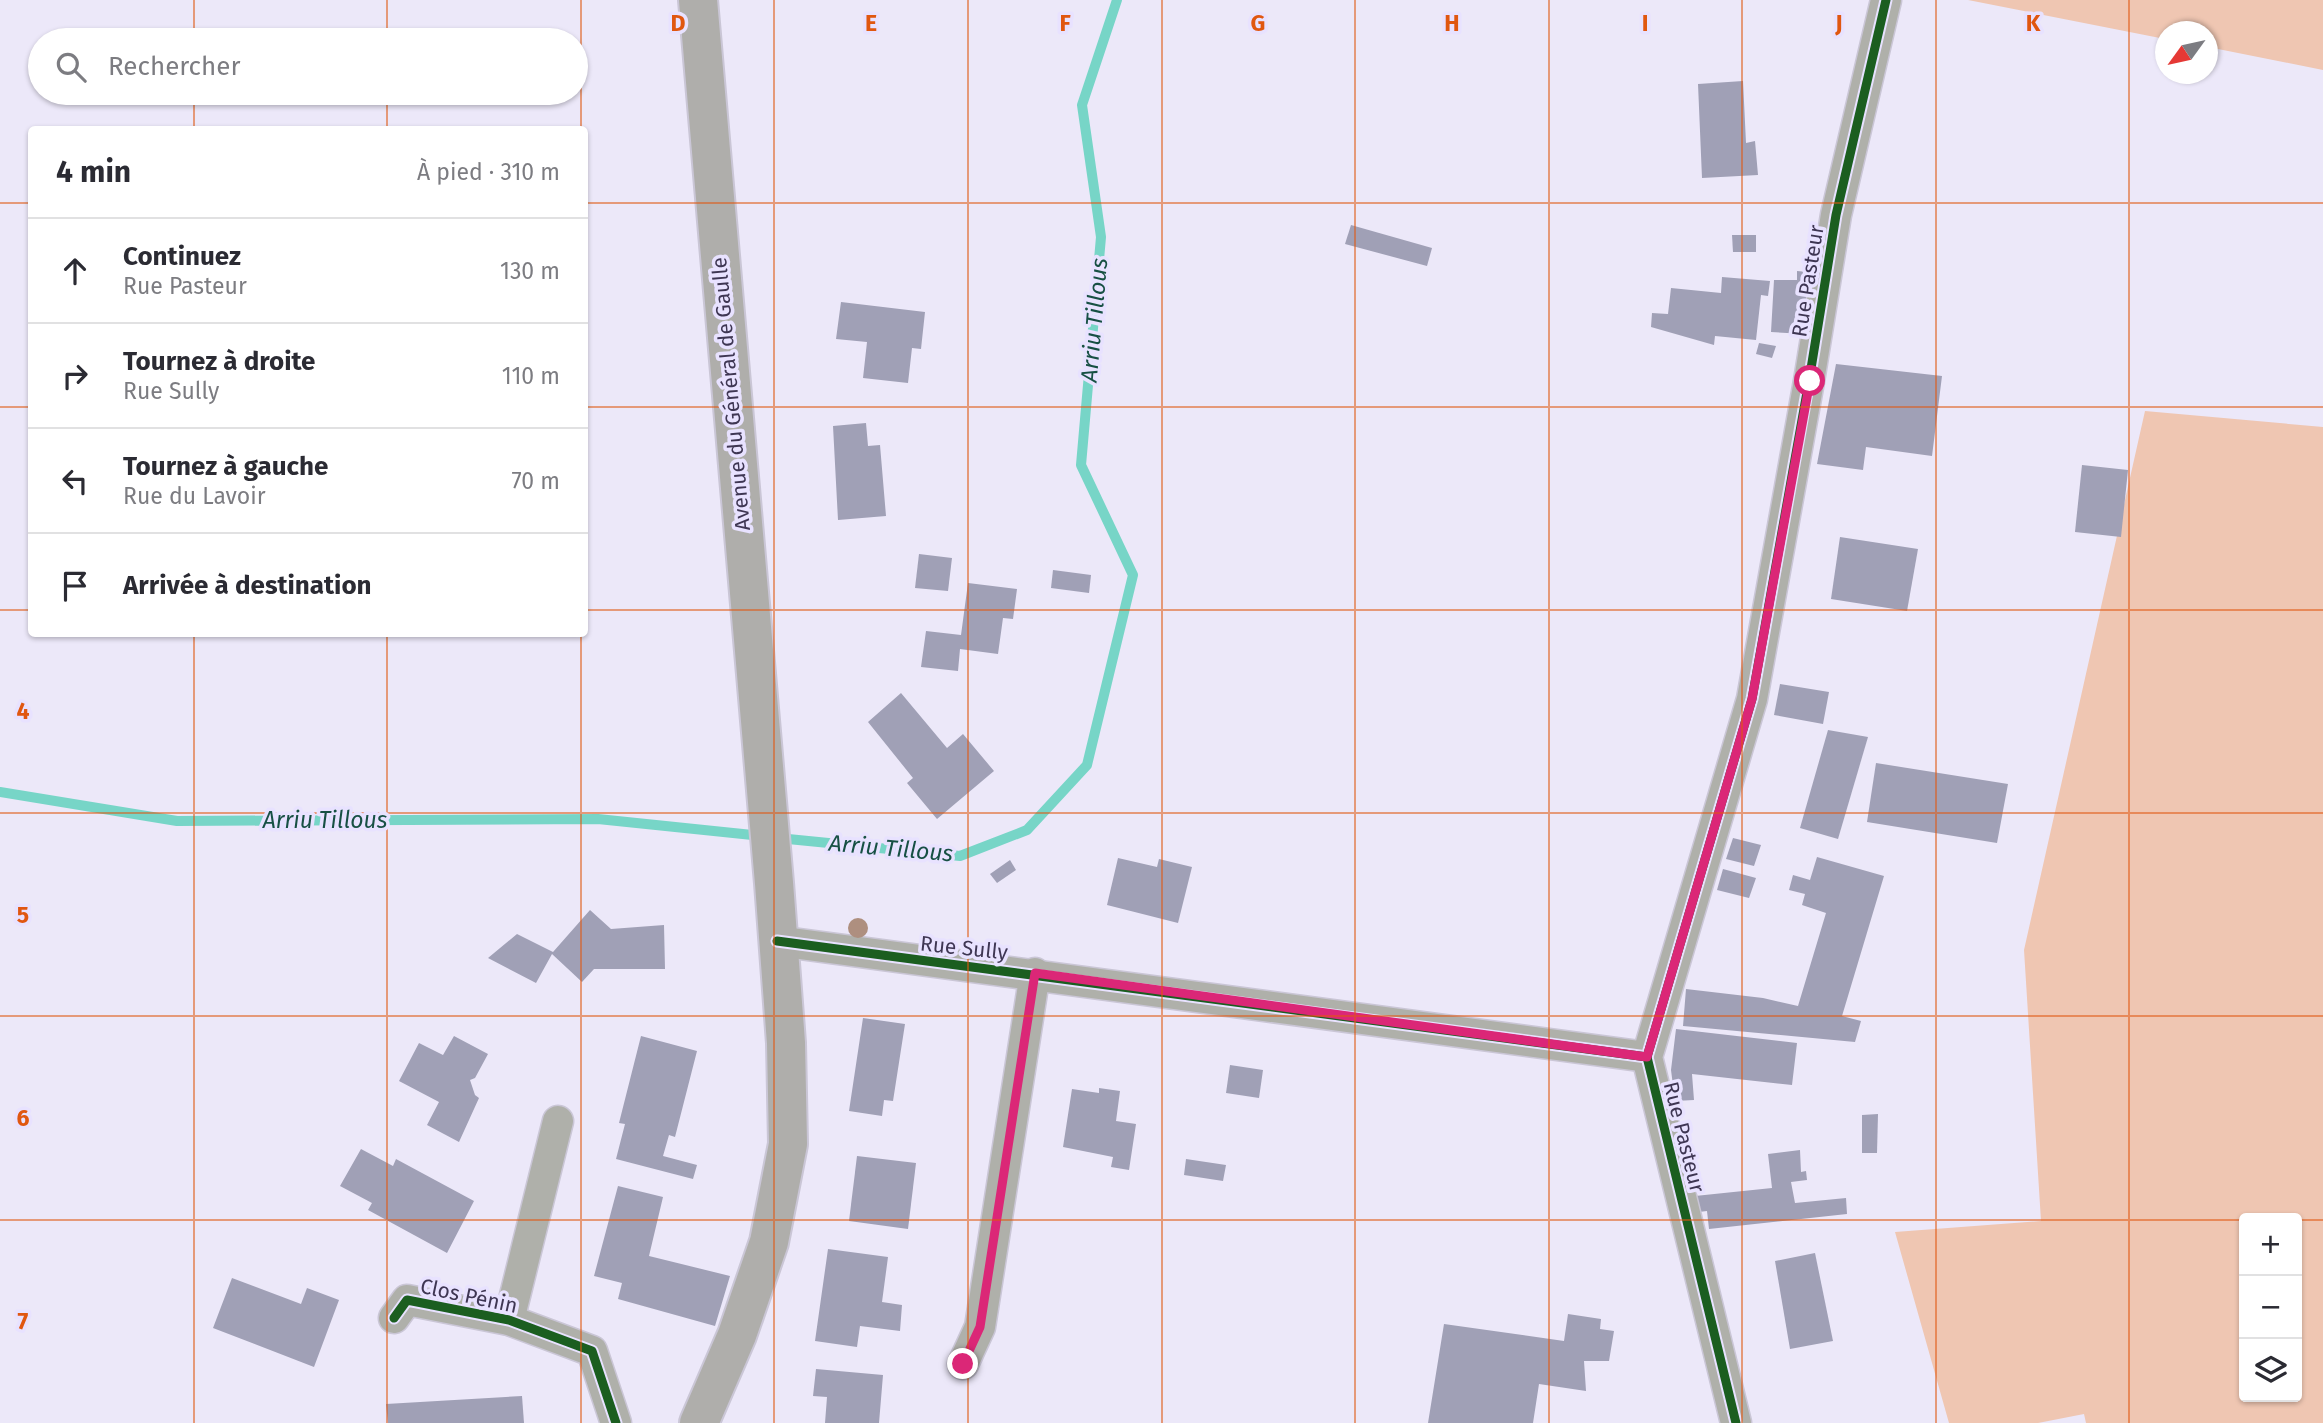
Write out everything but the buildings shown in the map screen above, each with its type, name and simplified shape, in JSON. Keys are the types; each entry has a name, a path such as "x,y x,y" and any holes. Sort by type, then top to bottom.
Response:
{"main road":[{"name":"Avenue du Général de Gaulle","path":"698,0 777,941"},
{"path":"699,1423 737,1335 769,1242 788,1144 786,1043 777,941"}],"street":[{"name":"Rue Pasteur","path":"1736,1423 1647,1057 1752,699 1810,381 1836,215 1886,0"},
{"name":"Rue Sully","path":"777,941 844,952 1035,973 1647,1057"},
{"path":"963,1364 980,1327 1035,973"},
{"name":"Clos Pénin","path":"509,1320 558,1121"},
{"name":"Clos Pénin","path":"394,1318 407,1300 509,1320 592,1351 616,1423"}],"shaded area":[{"path":"1968,0 2323,0 2323,70 2218,49 2218,21 2155,21 2155,37"},
{"path":"2145,411 2323,427 2323,1423 2086,1423 2084,1414 2038,1423 1949,1423 1895,1232 2041,1221 2024,950"}],"waterway":[{"name":"Arriu Tillous","path":"778,838 960,856 1027,830 1087,765 1133,575 1081,465 1101,237 1082,105 1117,0"},
{"name":"Arriu Tillous","path":"0,792 177,821 598,819 762,836"}],"cycle path":[{"path":"1736,1423 1647,1057 1752,699 1836,215 1886,0"},
{"path":"777,941 1647,1057"},
{"path":"394,1318 407,1300 509,1320 592,1351 616,1423"}],"route":[{"path":"963,1364 980,1327 1035,973 1647,1057 1752,699 1810,381"}]}
